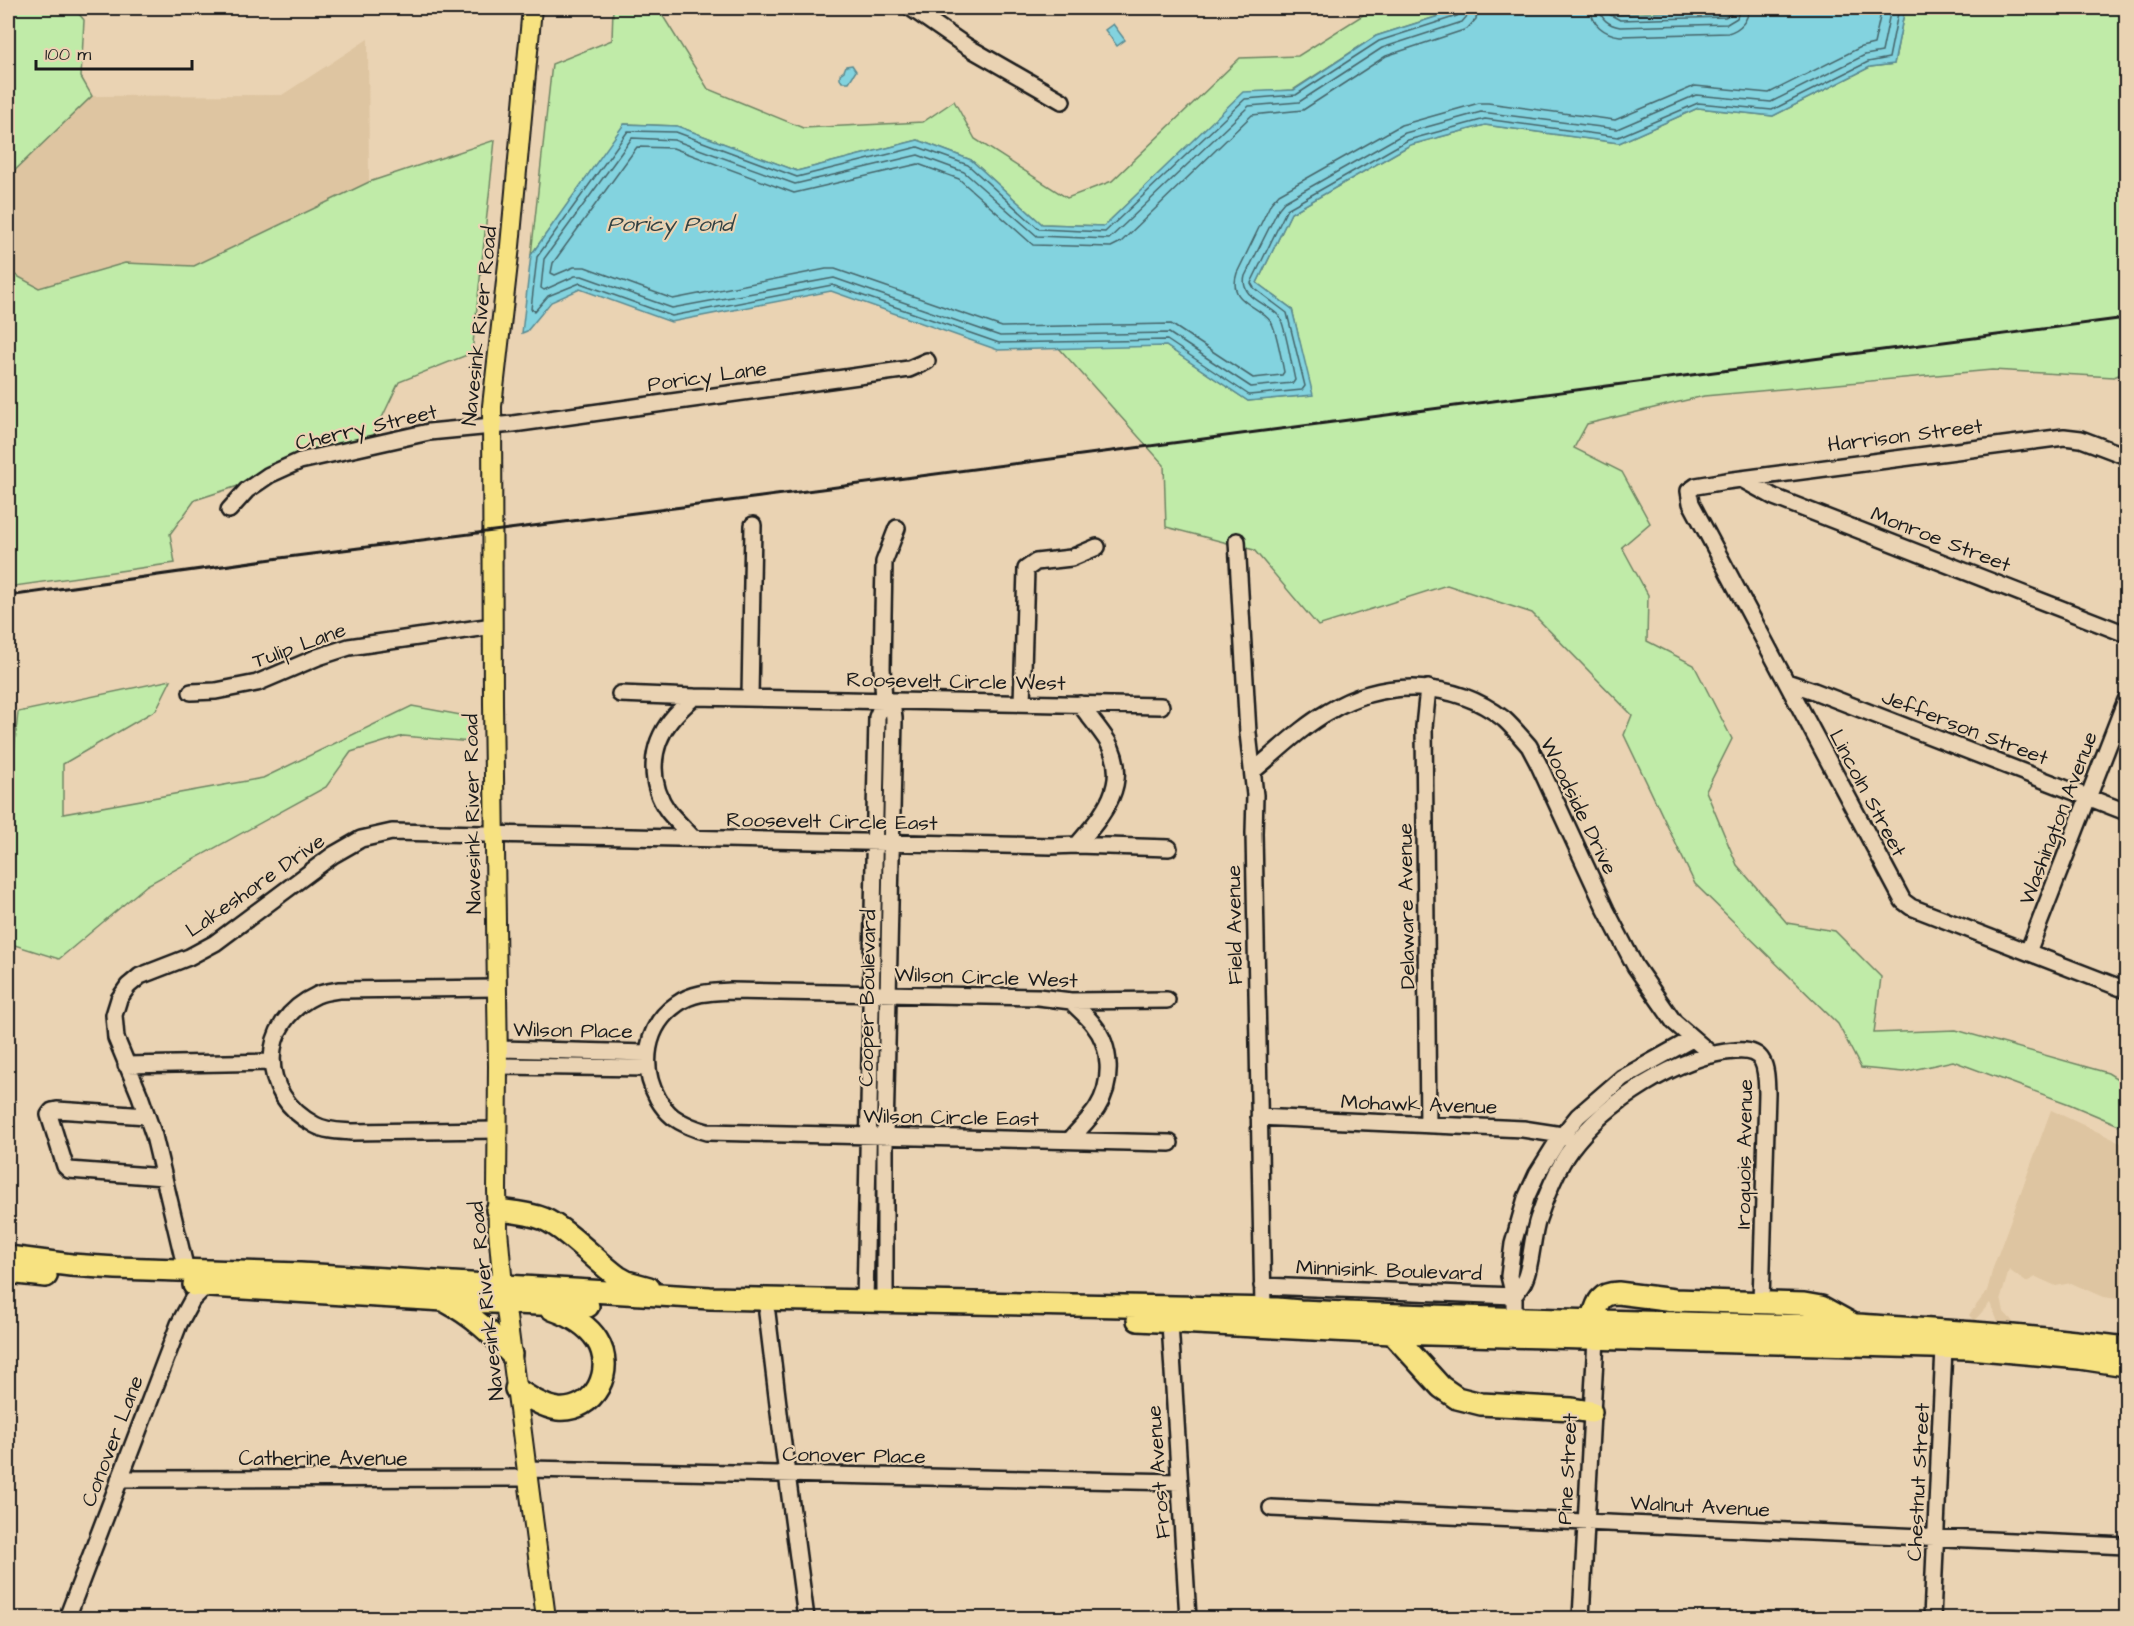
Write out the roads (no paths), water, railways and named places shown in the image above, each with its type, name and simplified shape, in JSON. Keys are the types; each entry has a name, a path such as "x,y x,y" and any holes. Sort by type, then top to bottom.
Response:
{"highway":[{"path":"498,1210 535,1216 545,1220 627,1282 679,1296"},
{"path":"8,1257 78,1266 300,1274 504,1294 617,1294 710,1299 1263,1308 1451,1318 1514,1306 1594,1330 2021,1352 2127,1365"},
{"path":"8,1272 124,1282 444,1300 504,1294 540,1304 574,1318 590,1331 605,1357 605,1372 600,1387 585,1402 574,1407 560,1409 549,1407 516,1389"},
{"path":"1594,1330 1596,1307 1608,1293 1674,1300 1804,1304 1821,1307 1855,1325"},
{"path":"444,1300 468,1313 487,1328 511,1354"},
{"path":"540,1304 767,1313 1128,1320 1392,1333 1855,1325 1983,1332 2127,1348"},
{"path":"1392,1333 1441,1387 1457,1398 1481,1404 1591,1412"}],"main road":[{"name":"Navesink River Road","path":"532,8 510,246 494,371 491,426 498,1210 511,1354 546,1618"}],"street":[{"path":"911,8 966,46 1062,101"},
{"name":"Poricy Lane","path":"491,426 909,369 927,361"},
{"name":"Cherry Street","path":"229,510 247,490 269,475 300,461 429,432 491,426"},
{"name":"Harrison Street","path":"1689,491 1696,486 1907,456 2064,437 2080,438 2127,456"},
{"name":"Monroe Street","path":"1743,480 1774,497 2127,634"},
{"name":"Lincoln Street","path":"1689,491 1691,503 1903,902 2127,990"},
{"path":"750,698 753,525"},
{"name":"Cooper Boulevard","path":"875,1301 885,1137 894,714 885,700 882,668 884,562 897,528"},
{"name":"Field Avenue","path":"1237,541 1248,734 1255,795 1263,1308"},
{"path":"1022,703 1026,569 1036,562 1071,558 1097,547"},
{"name":"Tulip Lane","path":"191,692 216,691 257,683 318,657 349,647 493,626"},
{"name":"Jefferson Street","path":"1787,682 2127,812"},
{"name":"Woodside Drive","path":"1253,771 1301,730 1328,712 1350,700 1388,689 1428,688 1470,699 1484,706 1510,725 1529,746 1635,966 1668,1015 1692,1039 1713,1054"},
{"name":"Delaware Avenue","path":"1428,688 1424,727 1428,1125"},
{"path":"620,694 694,697"},
{"path":"693,838 662,801 653,769 655,752 661,735 671,720 694,697"},
{"name":"Roosevelt Circle West","path":"694,697 1161,706"},
{"name":"Cooper Boulevard","path":"875,1301 868,1136 877,717 885,700"},
{"name":"Washington Avenue","path":"2028,952 2127,700"},
{"path":"1077,845 1101,818 1109,804 1115,777 1115,765 1110,747 1080,704"},
{"name":"Lakeshore Drive","path":"186,1270 147,1116 116,1038 114,1015 119,999 128,986 151,970 189,957 215,944 333,855 361,839 384,833 495,834"},
{"name":"Roosevelt Circle East","path":"495,834 1168,848"},
{"path":"496,988 339,990 318,994 295,1008 281,1024 272,1047 271,1062 280,1092 295,1112 316,1126 333,1131 351,1132 498,1130"},
{"name":"Wilson Circle West","path":"647,1061 648,1045 659,1022 676,1004 704,993 731,991 888,994 1071,1001 1167,1000"},
{"path":"1070,1140 1102,1100 1109,1069 1101,1035 1071,1001"},
{"path":"1514,1306 1509,1276 1518,1221 1537,1174 1563,1135 1599,1096 1622,1078 1692,1039"},
{"name":"Iroquois Avenue","path":"1713,1054 1735,1051 1754,1053 1766,1068 1761,1302"},
{"path":"1514,1306 1526,1280 1537,1222 1547,1195 1570,1149 1618,1102 1647,1082 1679,1066 1713,1054"},
{"name":"Wilson Place","path":"498,1058 647,1061"},
{"name":"Wilson Circle East","path":"647,1061 651,1085 663,1107 673,1117 695,1129 707,1132 1170,1143"},
{"path":"126,1065 271,1062"},
{"path":"147,1116 57,1110 52,1111 49,1115 65,1166 69,1170 164,1177"},
{"name":"Mohawk Avenue","path":"1259,1117 1523,1129 1563,1135 1575,1144"},
{"name":"Conover Lane","path":"67,1618 179,1324 189,1304 207,1285"},
{"name":"Minnisink Boulevard","path":"1262,1286 1514,1306"},
{"path":"767,1313 806,1618"},
{"name":"Frost Avenue","path":"1170,1323 1188,1618"},
{"name":"Pine Street","path":"1581,1618 1594,1330"},
{"name":"Chestnut Street","path":"1932,1618 1944,1348"},
{"name":"Catherine Avenue","path":"119,1479 526,1474"},
{"name":"Conover Place","path":"526,1474 787,1474 1180,1482"},
{"name":"Walnut Avenue","path":"1271,1508 2127,1546"}],"water":[{"name":"Poricy Pond","path":"1464,8 1609,8 1620,14 1724,11 1730,8 1905,8 1894,64 1870,67 1773,116 1698,108 1619,143 1485,125 1410,145 1291,213 1257,283 1292,309 1313,395 1248,401 1166,346 998,350 831,291 671,322 580,289 551,302 527,331 522,333 531,255 624,124 677,126 797,171 918,140 971,160 1042,224 1104,226 1243,92 1294,90 1376,36"},
{"path":"1113,24 1125,40 1117,46 1105,30"},
{"path":"852,65 856,71 849,82 842,82 840,74 846,66"}],"railway":[{"path":"8,596 280,558 2126,318"}]}
